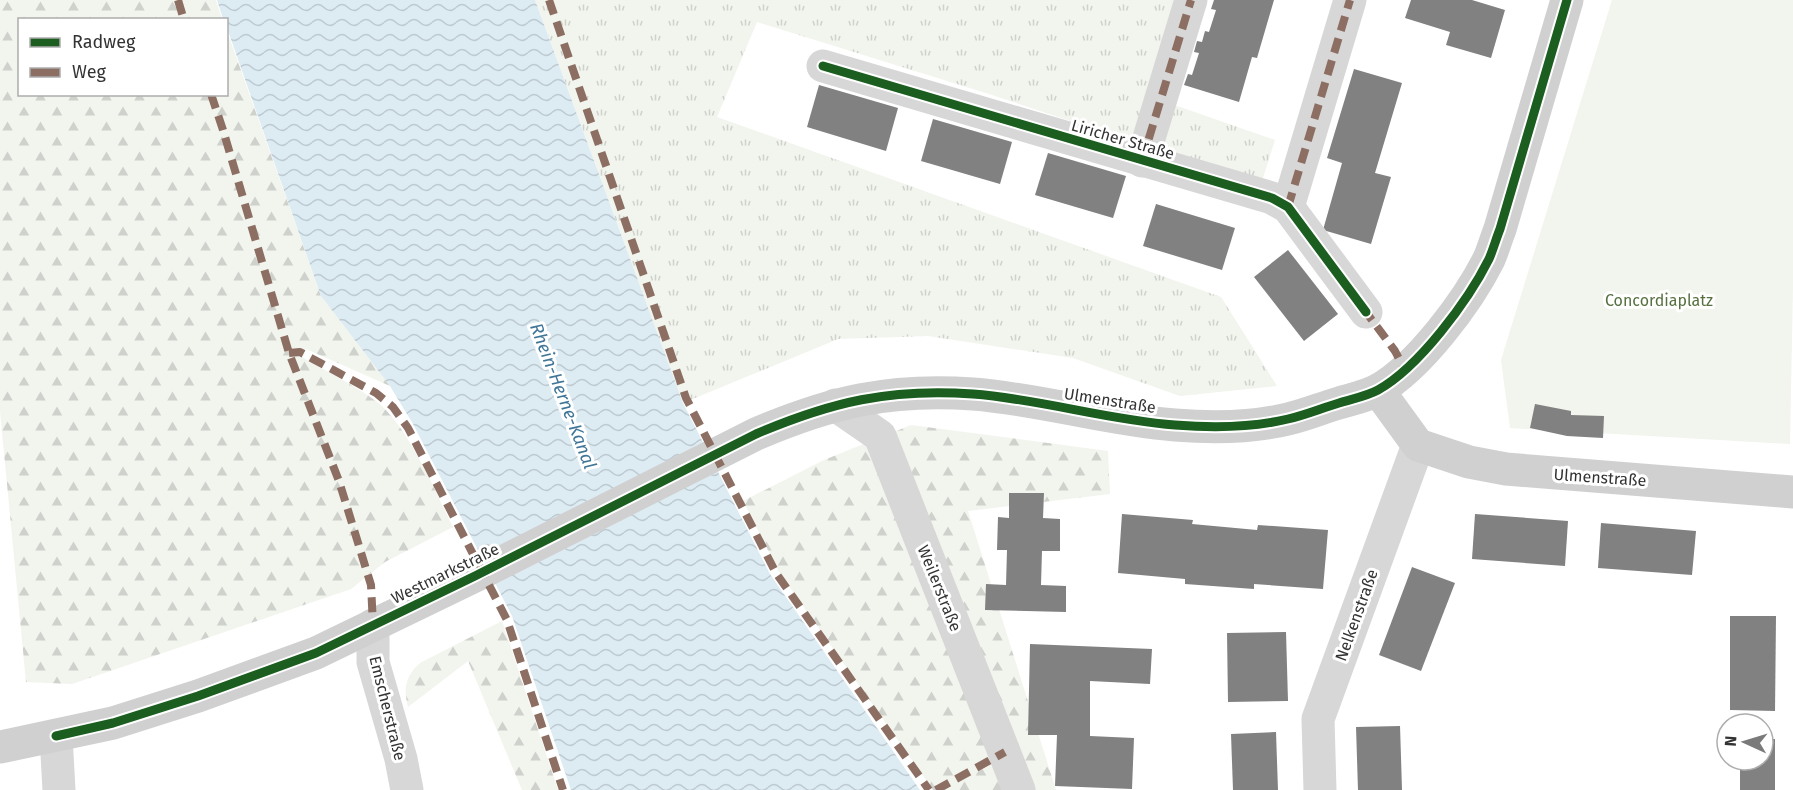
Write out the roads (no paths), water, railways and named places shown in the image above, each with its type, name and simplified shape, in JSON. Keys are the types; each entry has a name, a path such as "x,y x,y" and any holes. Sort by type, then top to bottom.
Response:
{"street":[{"name":"Liricher Straße","path":"1142,161 1191,0"},
{"path":"1288,207 1350,0"},
{"path":"1418,445 1378,390 1422,354 1475,284 1490,258 1567,0"},
{"name":"Liricher Straße","path":"823,66 1272,198 1288,207 1366,312"},
{"name":"Ulmenstraße","path":"835,405 893,395 973,394 1172,425 1209,427 1275,422 1378,390"},
{"name":"Westmarkstraße","path":"29,742 113,723 198,696 316,653 725,450 795,418 835,405"},
{"name":"Weilerstraße","path":"835,405 880,436 1019,790"},
{"name":"Ulmenstraße","path":"1418,445 1469,462 1506,469 1793,492"},
{"name":"Nelkenstraße","path":"1320,790 1318,719 1418,445"},
{"name":"Emscherstraße","path":"373,625 373,662 401,759 407,790"},
{"path":"29,742 59,790"}],"water":[{"name":"Rhein-Herne-Kanal","path":"217,0 535,0 683,403 770,574 920,790 571,790 512,616 413,424 390,386 321,296 228,31 228,18 223,18"}],"park label":[{"name":"Concordiaplatz","path":"1659,300"}]}
